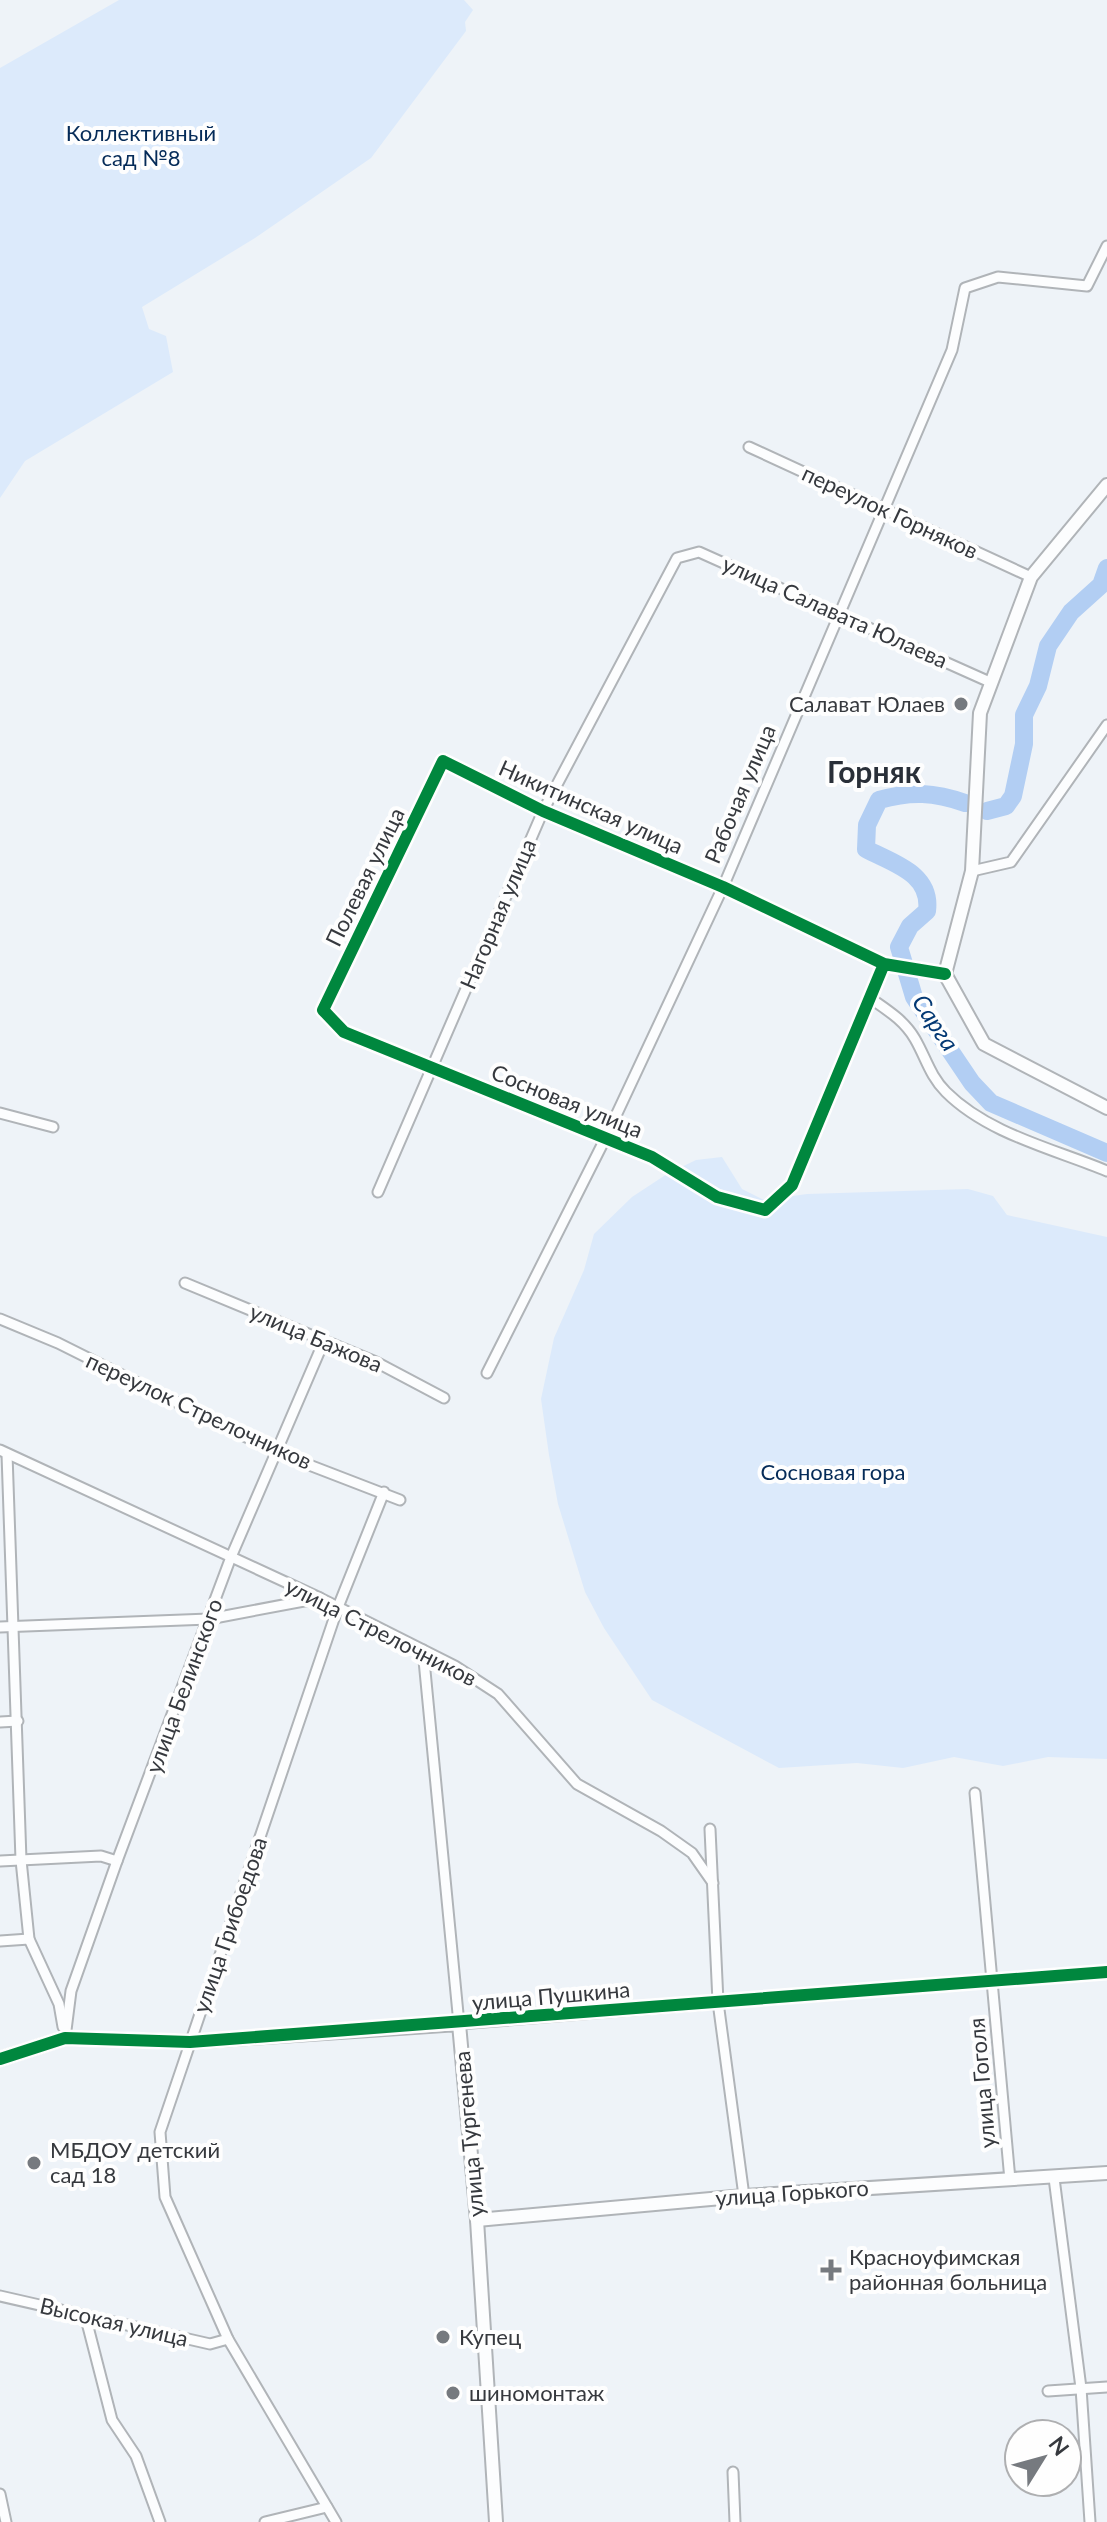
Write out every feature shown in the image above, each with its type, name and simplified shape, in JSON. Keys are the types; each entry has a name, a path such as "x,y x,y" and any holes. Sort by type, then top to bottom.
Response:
{"street":[{"name":"Рабочая улица","path":"487,1373 605,1139 723,887 952,350 965,288 998,277 1087,286 1107,246"},
{"name":"переулок Горняков","path":"749,447 1031,577"},
{"path":"1107,485 1031,577 980,713 972,871 945,974 984,1044 1107,1108"},
{"name":"улица Салавата Юлаева","path":"677,558 699,552 992,683"},
{"name":"Нагорная улица","path":"378,1192 543,811 677,558"},
{"path":"972,871 1011,862 1107,725"},
{"name":"Никитинская улица","path":"443,761 543,811 723,887 884,964 945,974"},
{"name":"Полевая улица","path":"323,1010 443,761"},
{"path":"884,964 870,998 902,1020 917,1041 926,1067 945,1091 967,1110 999,1128 1107,1171"},
{"name":"Сосновая улица","path":"323,1010 344,1032 652,1157 717,1197 737,1205 765,1210 792,1185 870,998"},
{"path":"0,1113 53,1127"},
{"name":"улица Бажова","path":"185,1283 376,1362 444,1398"},
{"name":"переулок Стрелочников","path":"0,1319 58,1343 278,1453 400,1500"},
{"name":"улица Белинского","path":"65,2038 71,1991 117,1861 231,1557 324,1341"},
{"path":"4,1452 18,1721 21,1860 29,1939 59,2004 65,2038"},
{"name":"улица Стрелочников","path":"4,1452 320,1598 423,1650 498,1694 577,1784 661,1831 692,1853 713,1883"},
{"name":"улица Грибоедова","path":"336,2522 228,2339 165,2197 160,2132 338,1607 384,1492"},
{"path":"0,1627 209,1619 320,1598"},
{"name":"улица Тургенева","path":"423,1650 477,2220 496,2522"},
{"path":"0,1722 18,1721"},
{"name":"улица Гоголя","path":"975,1793 1010,2180"},
{"path":"710,1829 718,2002 744,2196"},
{"path":"0,1861 101,1856 117,1861"},
{"path":"0,1941 29,1939"},
{"name":"улица Пушкина","path":"0,2059 65,2038 190,2042 459,2024 1107,1972"},
{"name":"улица Горького","path":"477,2220 744,2196 1107,2173"},
{"path":"1054,2178 1081,2388 1090,2522"},
{"name":"Высокая улица","path":"0,2296 210,2344 228,2339"},
{"path":"85,2315 112,2420 136,2456 160,2522"},
{"path":"1048,2391 1107,2387"},
{"path":"733,2472 735,2522"},
{"path":"0,2494 6,2522"},
{"path":"265,2522 327,2507"}],"green space":[{"name":"Коллективный сад №8","path":"119,0 464,0 473,10 465,22 466,31 371,158 255,238 142,307 149,329 166,336 173,372 25,461 0,498 0,68"},
{"name":"Сосновая гора","path":"722,1157 742,1189 764,1200 807,1194 968,1189 993,1196 1007,1215 1107,1237 1107,1759 1048,1757 1003,1766 954,1757 903,1768 857,1763 779,1768 652,1700 604,1628 585,1592 558,1504 549,1455 541,1399 554,1338 584,1270 594,1234 632,1197 667,1174 696,1160"}],"waterway":[{"name":"Сарга","path":"987,811 1006,806 1013,796 1024,744 1024,715 1038,686 1048,646 1071,612 1101,585 1107,568"},
{"name":"Сарга","path":"965,803 922,794 891,797 879,800 867,825 866,849 917,878 927,898 927,911 910,926 899,947 914,997 972,1083 991,1103 1107,1153"}],"cycle path":[{"path":"884,964 792,1185 765,1210 717,1197 652,1157 344,1032 323,1010 443,761 543,811 723,887 884,964 945,974"},
{"path":"0,2059 65,2038 190,2042 1107,1972"}],"place":[{"name":"Салават Юлаев","path":"961,704"},
{"name":"МБДОУ детский сад 18","path":"34,2163"},
{"name":"Красноуфимская районная больница","path":"831,2270"},
{"name":"Купец","path":"443,2337"},
{"name":"шиномонтаж","path":"453,2393"}],"district":[{"name":"Горняк","path":"874,773"}]}
